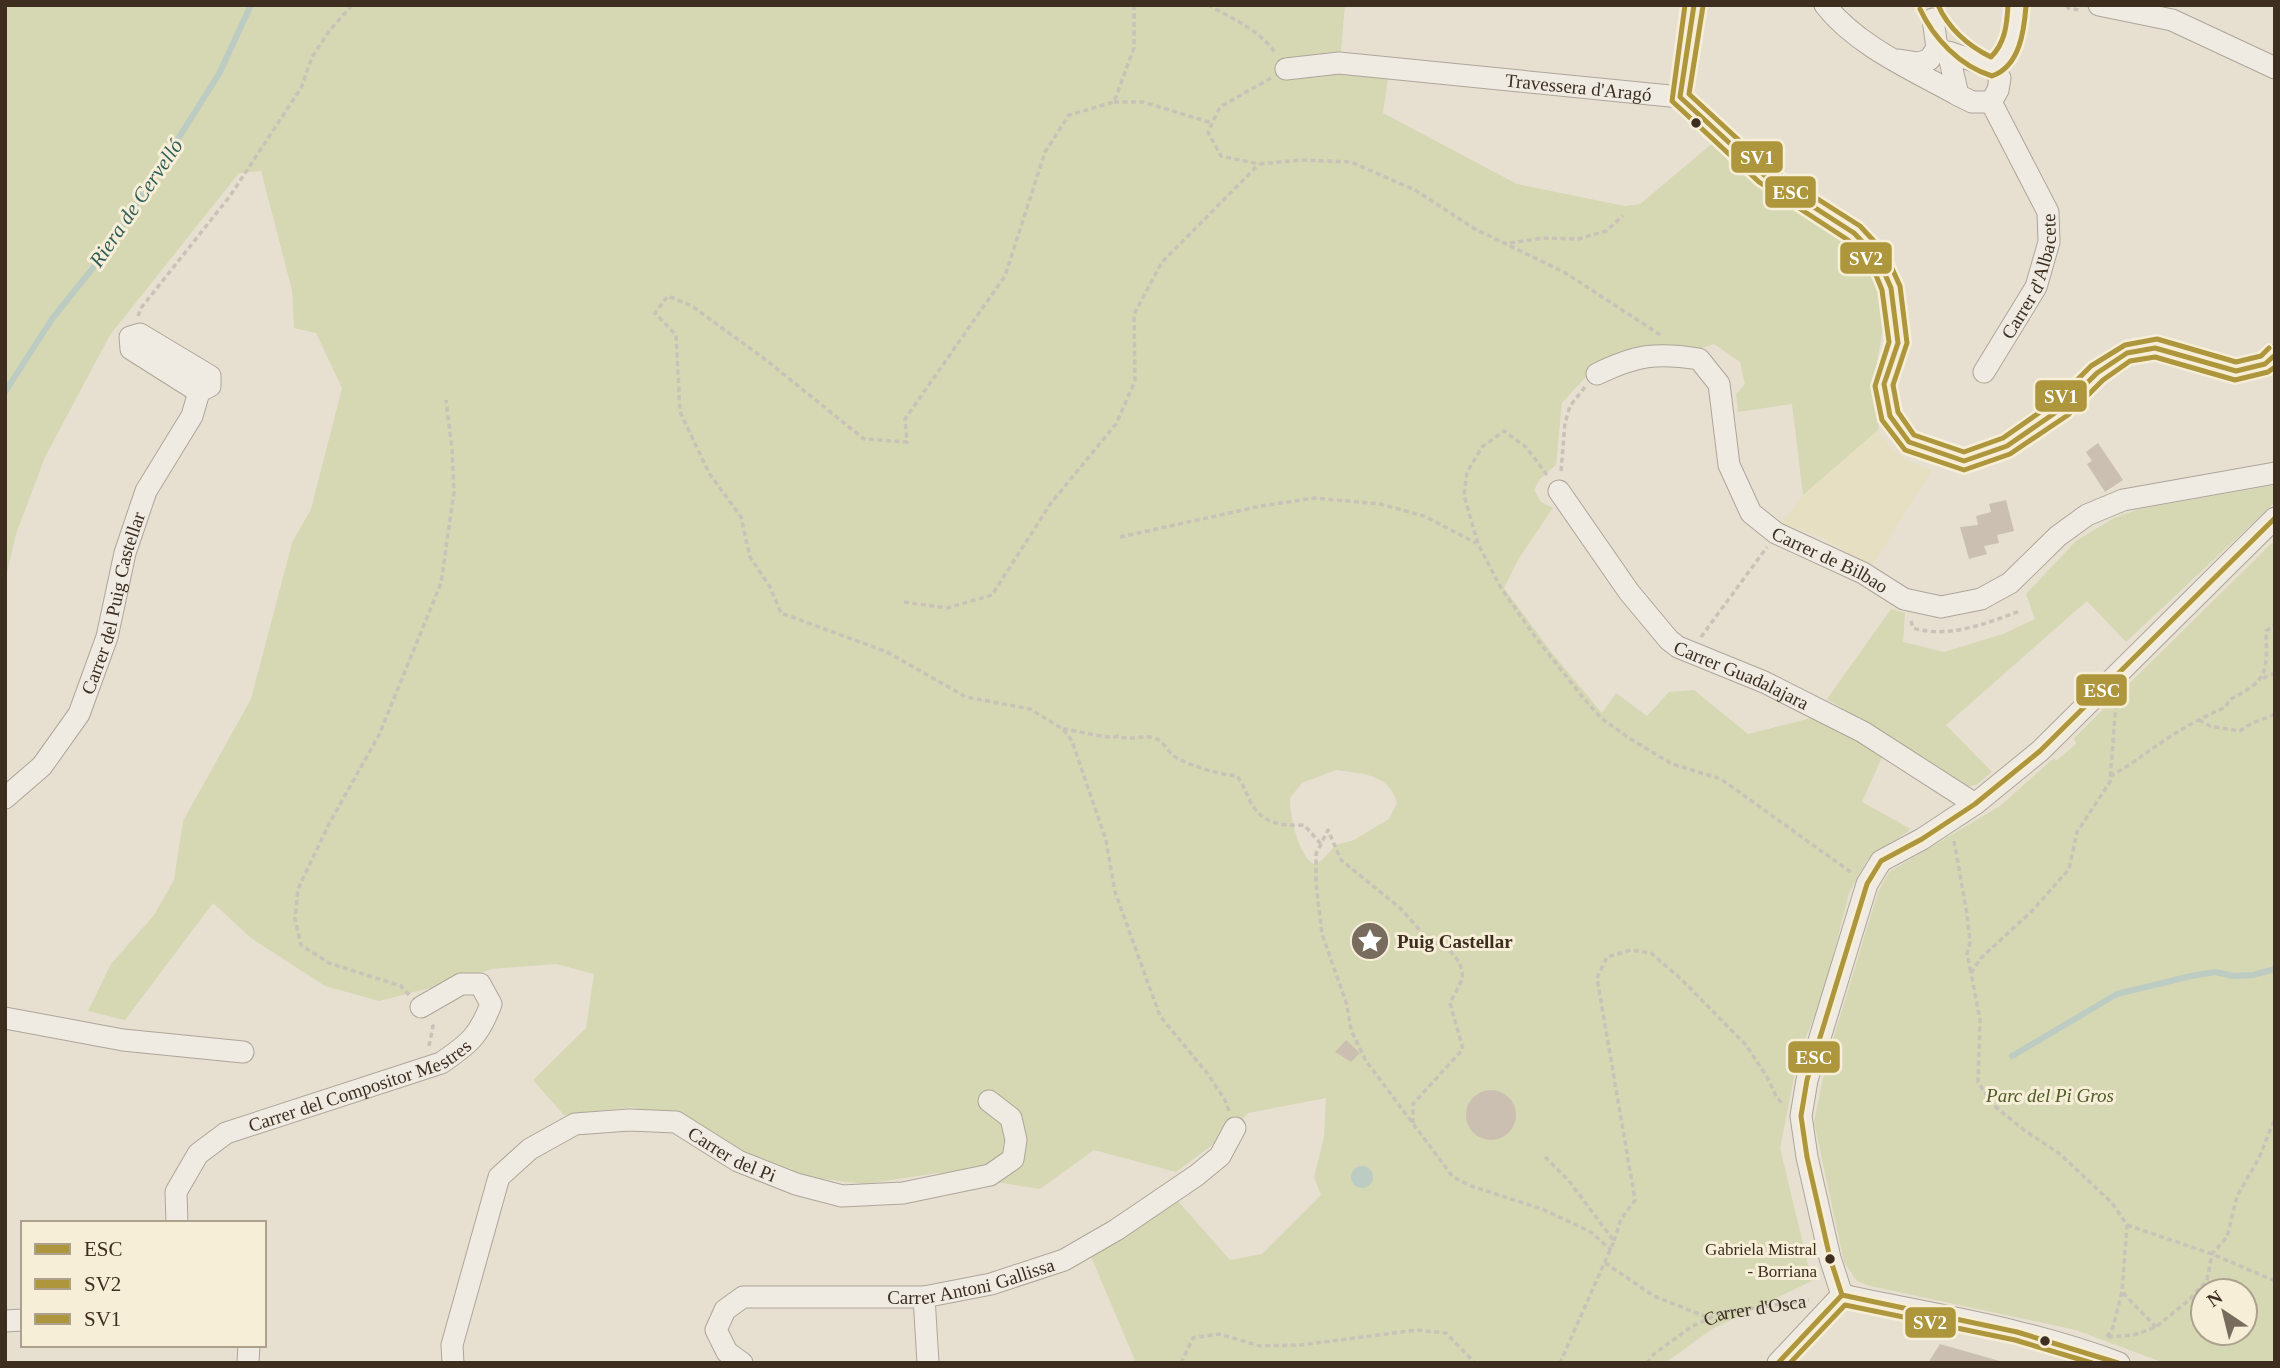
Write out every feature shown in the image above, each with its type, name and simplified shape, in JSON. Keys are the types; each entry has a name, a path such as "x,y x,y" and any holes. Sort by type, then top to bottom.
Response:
{"street":[{"path":"1680,97 1694,5"},
{"path":"1825,5 1838,21 1893,59 1972,102 1991,102 2000,78 1986,64 1951,39 1931,12"},
{"path":"1948,52 1986,64 2002,60 2014,38 2017,5"},
{"path":"2099,5 2172,20 2187,15 2275,68"},
{"path":"1893,59 1918,64 1929,60 1937,48 1931,12"},
{"path":"1931,12 1948,52 1958,95"},
{"name":"Travessera d'Aragó","path":"1286,69 1339,63 1680,97 1764,175 1854,233 1878,258 1891,288 1898,343 1884,384 1890,416 1909,442 1964,461 2007,446 2062,408 2097,373 2127,353 2155,348 2236,371 2265,364 2275,355"},
{"name":"Carrer d'Albacete","path":"1984,372 2036,287 2049,242 2048,212 1991,102"},
{"name":"Carrer del Puig Castellar","path":"5,798 41,766 79,714 107,638 125,553 146,491 192,416 199,392 131,349 130,337"},
{"name":"Carrer de Bilbao","path":"1597,374 1628,360 1651,355 1699,359 1718,384 1729,466 1751,513 1776,533 1863,573 1904,598 1941,607 1981,599 2010,583 2058,536 2087,515 2123,500 2275,473"},
{"name":"Carrer Guadalajara","path":"1559,491 1629,592 1669,640 1686,651 1764,682 1863,732 1975,804"},
{"path":"1842,1295 1827,1245 1807,1157 1801,1116 1807,1080 1867,884 1881,861 1922,839 1975,804 2040,751 2275,518"},
{"name":"Carrer del Compositor Mestres","path":"177,1221 176,1192 198,1154 226,1133 441,1063 466,1046 483,1026 491,1004 480,984 461,984 421,1007"},
{"path":"5,1018 123,1040 243,1052"},
{"name":"Carrer del Pi","path":"453,1363 452,1345 499,1177 530,1149 575,1124 629,1120 676,1122 738,1161 796,1185 842,1196 890,1194 990,1175 1013,1159 1016,1140 1011,1118 989,1101"},
{"name":"Carrer Antoni Gallissa","path":"742,1363 727,1352 716,1330 725,1310 743,1297 924,1297 991,1284 1064,1260 1116,1230 1197,1175 1220,1156 1235,1128"},
{"path":"1842,1295 2024,1334 2103,1346 2119,1363"},
{"path":"1778,1363 1842,1295"},
{"path":"924,1297 928,1363"}],"path":[{"path":"130,337 141,308 230,196 301,88 312,57 330,30 352,5"},
{"path":"1114,102 1134,48 1134,5"},
{"path":"1208,5 1238,21 1269,43 1286,69 1220,107 1209,132 1221,156 1259,164 1300,160 1351,162 1415,190 1475,229 1564,272 1667,339"},
{"path":"1212,123 1143,102 1114,102 1069,116 1045,152 1004,276 905,419 906,442 864,439 766,360 692,306 668,296 655,313 676,335 680,412 709,473 741,517 750,557 770,587 781,613 887,652 966,697 1030,709 1063,729 1072,741 1106,840 1115,892 1160,1016 1207,1073 1225,1100 1235,1128"},
{"path":"904,602 947,608 992,595 1051,502 1116,424 1135,381 1134,314 1162,262 1259,164"},
{"path":"1507,244 1543,238 1578,239 1606,231 1623,216"},
{"path":"1559,491 1565,423 1570,406 1597,374"},
{"path":"424,1069 433,1026 421,1007 401,986 329,963 301,945 295,919 298,890 330,822 379,735 440,583 454,492 446,400"},
{"path":"1559,491 1526,447 1504,431 1482,447 1467,472 1464,495 1478,544 1501,588 1536,638 1601,718 1671,764 1721,779 1867,884"},
{"path":"1120,537 1261,506 1314,498 1380,504 1424,516 1478,544"},
{"path":"1698,641 1766,548"},
{"path":"2263,678 2267,660 2266,631 2275,625"},
{"path":"2110,776 2199,720 2226,707 2229,700 2275,673"},
{"path":"1971,973 1980,958 2034,910 2068,869 2077,832 2110,782 2116,700 2114,677"},
{"path":"2199,720 2210,726 2240,730 2251,721 2275,714"},
{"path":"1063,729 1084,731 1111,739 1118,736 1125,739 1142,736 1158,739 1175,757 1193,765 1237,776 1252,804 1272,823 1286,826 1304,825 1321,844"},
{"path":"1949,821 1967,914 1970,942 1967,954 1980,1020 1978,1083 1992,1104 2060,1154 2112,1203 2127,1225 2212,1254 2275,1281"},
{"path":"1413,1123 1413,1104 1463,1049 1450,1003 1463,978 1461,963 1451,952 1427,938 1400,908 1341,860 1328,830 1316,854 1322,934 1347,1005 1351,1030 1366,1061 1452,1177 1471,1186 1542,1209 1591,1231 1611,1250"},
{"path":"1560,1363 1611,1250 1621,1219 1635,1200 1597,978 1607,957 1631,950 1651,953 1681,979 1746,1045 1777,1098 1801,1116"},
{"path":"2103,1346 2155,1327 2189,1300 2207,1280 2212,1254 2227,1237 2237,1196 2259,1157 2275,1118"},
{"path":"1545,1157 1569,1181 1614,1241"},
{"path":"2103,1346 2113,1326 2122,1292 2127,1225"},
{"path":"1605,1263 1654,1296 1709,1318"},
{"path":"2122,1292 2155,1327"},
{"name":"Carrer d'Osca","path":"1647,1363 1654,1354 1691,1327 1720,1313 1842,1295"},
{"path":"1181,1363 1194,1338 1219,1334 1260,1346 1301,1345 1417,1330 1446,1333 1475,1363"}],"shaded area":[{"path":"1877,430 1905,460 1932,470 1871,567 1820,536 1781,524 1803,495"},
{"path":"1362,1166 1370,1169 1373,1177 1370,1185 1362,1188 1354,1185 1351,1177 1354,1169"}],"green space":[{"path":"5,5 1345,5 1339,73 1388,78 1383,113 1517,184 1625,206 1640,204 1714,142 1785,200 1853,248 1876,284 1884,322 1872,393 1879,429 1803,495 1792,404 1738,412 1736,394 1745,384 1740,362 1714,344 1696,350 1642,347 1593,369 1562,403 1556,465 1540,479 1534,490 1541,502 1553,508 1519,558 1504,588 1552,653 1602,713 1616,693 1647,716 1669,692 1694,690 1748,734 1819,716 1883,755 1862,802 1911,829 1867,860 1849,893 1822,999 1799,1053 1780,1148 1812,1281 1712,1329 1665,1363 1136,1363 1090,1254 1177,1200 1230,1260 1262,1254 1321,1195 1314,1177 1324,1137 1326,1098 1248,1113 1235,1128 1176,1172 1094,1150 1040,1189 937,1173 866,1184 813,1178 758,1161 690,1125 632,1107 564,1115 533,1080 586,1028 594,974 556,964 492,969 379,1001 325,986 251,938 213,903 125,1020 88,1011 111,964 154,915 174,880 183,821 251,699 292,543 311,509 342,388 316,333 294,328 292,290 261,171 239,173 110,335 45,457 16,534 5,581","holes":["1336,770 1365,774 1381,780 1393,793 1397,803 1389,819 1354,840 1336,845 1322,860 1314,864 1300,844 1293,824 1290,798 1302,783"]},
{"path":"2275,485 2275,502 2126,642 2087,601 1946,725 1992,772 1976,785 1967,787 1827,699 1891,609 1905,613 1903,642 1944,652 2003,634 2035,619 2026,594 2076,541 2114,518 2139,509"},
{"name":"Parc del Pi Gros","path":"2275,540 2275,1363 2164,1363 2076,1330 1870,1286 1857,1281 1844,1262 1814,1122 1827,1059 1878,892 1889,872 2000,806 2054,758 2056,761 2076,744 2074,738"}],"building":[{"path":"2098,443 2123,480 2105,492 2087,464 2092,461 2086,452"},
{"path":"2006,500 2014,531 1997,535 1999,543 1984,546 1987,554 1969,559 1960,527 1978,525 1976,516 1991,512 1989,504"},
{"path":"1346,1040 1360,1053 1351,1062 1335,1052"},
{"path":"1481,1091 1501,1091 1515,1105 1515,1125 1501,1139 1481,1139 1467,1125 1467,1105"},
{"path":"1940,1344 2003,1362 2003,1363 1928,1363"}],"waterway":[{"name":"Riera de Cervelló","path":"5,392 52,319 109,248 219,74 251,5"},
{"path":"2012,1056 2117,994 2215,972 2233,976 2253,975 2275,969"}],"transit line":[{"name":"SV2","path":"1685,5 1672,101 1759,182 1848,240 1871,263 1882,290 1889,342 1875,386 1882,420 1905,450 1964,470 2010,454 2068,415 2103,380 2130,361 2155,357 2235,380 2268,372 2275,367"},
{"name":"ESC","path":"1694,5 1680,97 1764,175 1854,233 1878,258 1891,288 1898,343 1884,384 1890,416 1909,442 1964,461 2007,446 2062,408 2097,373 2127,353 2155,348 2236,371 2265,364 2275,355"},
{"name":"SV1","path":"1938,5 1960,36 1991,57 2004,33 2008,5"},
{"name":"SV1","path":"1703,6 1689,94 1769,168 1860,226 1885,253 1900,286 1907,343 1893,385 1898,412 1914,435 1964,452 2003,438 2056,401 2091,366 2125,345 2157,339 2236,362 2261,356 2269,348"},
{"name":"SV2","path":"1920,9 1940,41 1949,50 1969,66 1992,76 2001,71 2015,56 2022,36 2026,6"},
{"name":"ESC","path":"1842,1295 1830,1258 1807,1157 1801,1116 1807,1080 1867,884 1881,861 1922,839 1975,804 2040,751 2275,518"},
{"name":"ESC","path":"1842,1295 2017,1332 2118,1363"},
{"name":"ESC","path":"1778,1363 1842,1295"},
{"name":"SV2","path":"1790,1363 1845,1305 2015,1340 2092,1363"}],"place":[{"name":"Puig Castellar","path":"1370,941"},
{"name":"Gabriela Mistral - Borriana","path":"1830,1259"}]}
